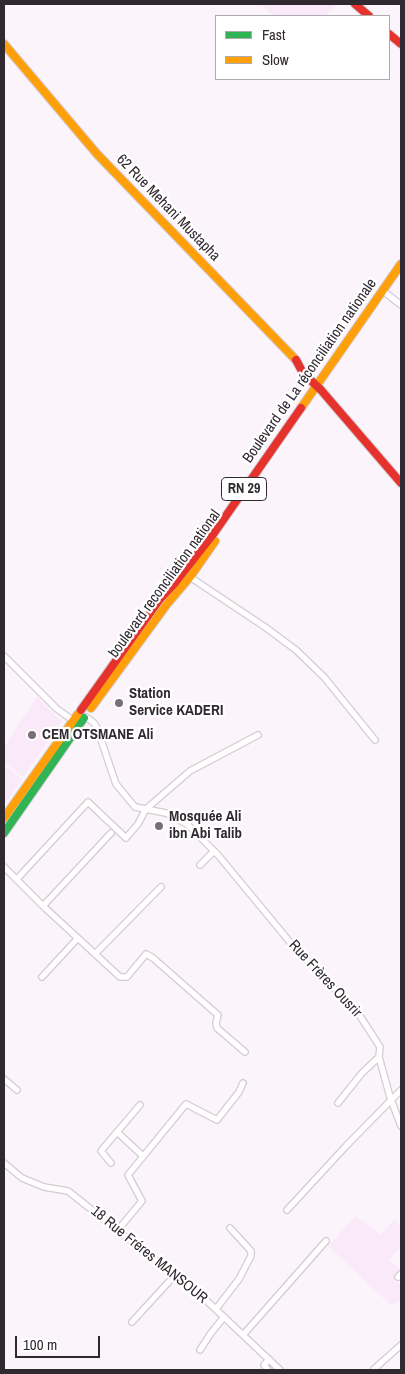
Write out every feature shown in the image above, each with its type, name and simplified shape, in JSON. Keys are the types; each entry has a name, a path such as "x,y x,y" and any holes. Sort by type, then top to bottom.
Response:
{"main road":[{"path":"355,4 368,15"},
{"path":"390,35 401,44"},
{"name":"62 Rue Mehani Mustapha","path":"4,44 97,154 298,362 303,373 401,484"},
{"name":"Boulevard de La réconciliation nationale","path":"82,716 160,600 214,533 318,388 401,264"},
{"name":"boulevard reconciliation national","path":"82,716 167,604 190,577 318,388 401,274"},
{"name":"RN 29","path":"4,818 82,716"},
{"name":"RN 29","path":"4,833 82,716"}],"street":[{"path":"387,294 401,305"},
{"path":"190,577 296,650 324,677 375,740"},
{"name":"Rue Frères Ousrir","path":"4,656 57,709 82,716 94,723 116,784 135,807 166,813 187,824 214,850 289,940 360,1016 380,1047 379,1057 401,1126"},
{"path":"17,879 88,802 126,838 138,824 146,809 190,771 258,735"},
{"path":"43,906 111,834"},
{"path":"200,865 214,850"},
{"path":"4,867 43,906 120,976 127,977 146,954 153,958 218,1015 217,1028 245,1052"},
{"path":"95,954 161,887"},
{"path":"42,977 78,938"},
{"path":"338,1104 362,1073 379,1057"},
{"path":"4,1079 17,1090"},
{"path":"117,1230 142,1201 128,1175 186,1104 217,1120 239,1092 243,1083"},
{"path":"287,1210 401,1090"},
{"path":"112,1163 101,1151 140,1105"},
{"path":"117,1132 143,1156"},
{"name":"18 Rue Fréres MANSOUR","path":"4,1163 22,1178 44,1187 68,1191 216,1309 280,1370"},
{"path":"216,1309 239,1279 251,1256 251,1251 230,1228"},
{"path":"243,1335 326,1241"},
{"path":"132,1322 175,1275"},
{"path":"200,1350 224,1317"},
{"path":"375,1370 401,1345"},
{"path":"268,1370 264,1365 269,1359"}],"shaded area":[{"path":"260,4 337,4 326,15 273,15"},
{"name":"CEM OTSMANE Ali","path":"37,696 62,722 23,777 4,762 4,747"},
{"path":"4,765 22,779 4,806"},
{"path":"356,1216 381,1235 394,1219 401,1225 401,1247 389,1260 401,1270 394,1280 401,1286 401,1299 392,1306 328,1246"}],"traffic: fast":[{"path":"4,833 84,718"}],"traffic: slow":[{"path":"4,44 97,154 296,360"},
{"path":"301,408 401,264"},
{"path":"91,708 215,541"},
{"path":"4,818 78,714"}],"traffic: jam":[{"path":"355,4 368,15"},
{"path":"390,35 401,44"},
{"path":"296,360 303,373 321,390 401,483"},
{"path":"81,710 160,599 214,533 301,408"}],"place":[{"name":"Station Service KADERI","path":"119,703"},
{"name":"CEM OTSMANE Ali","path":"32,735"},
{"name":"Mosquée Ali ibn Abi Talib","path":"159,826"}]}
